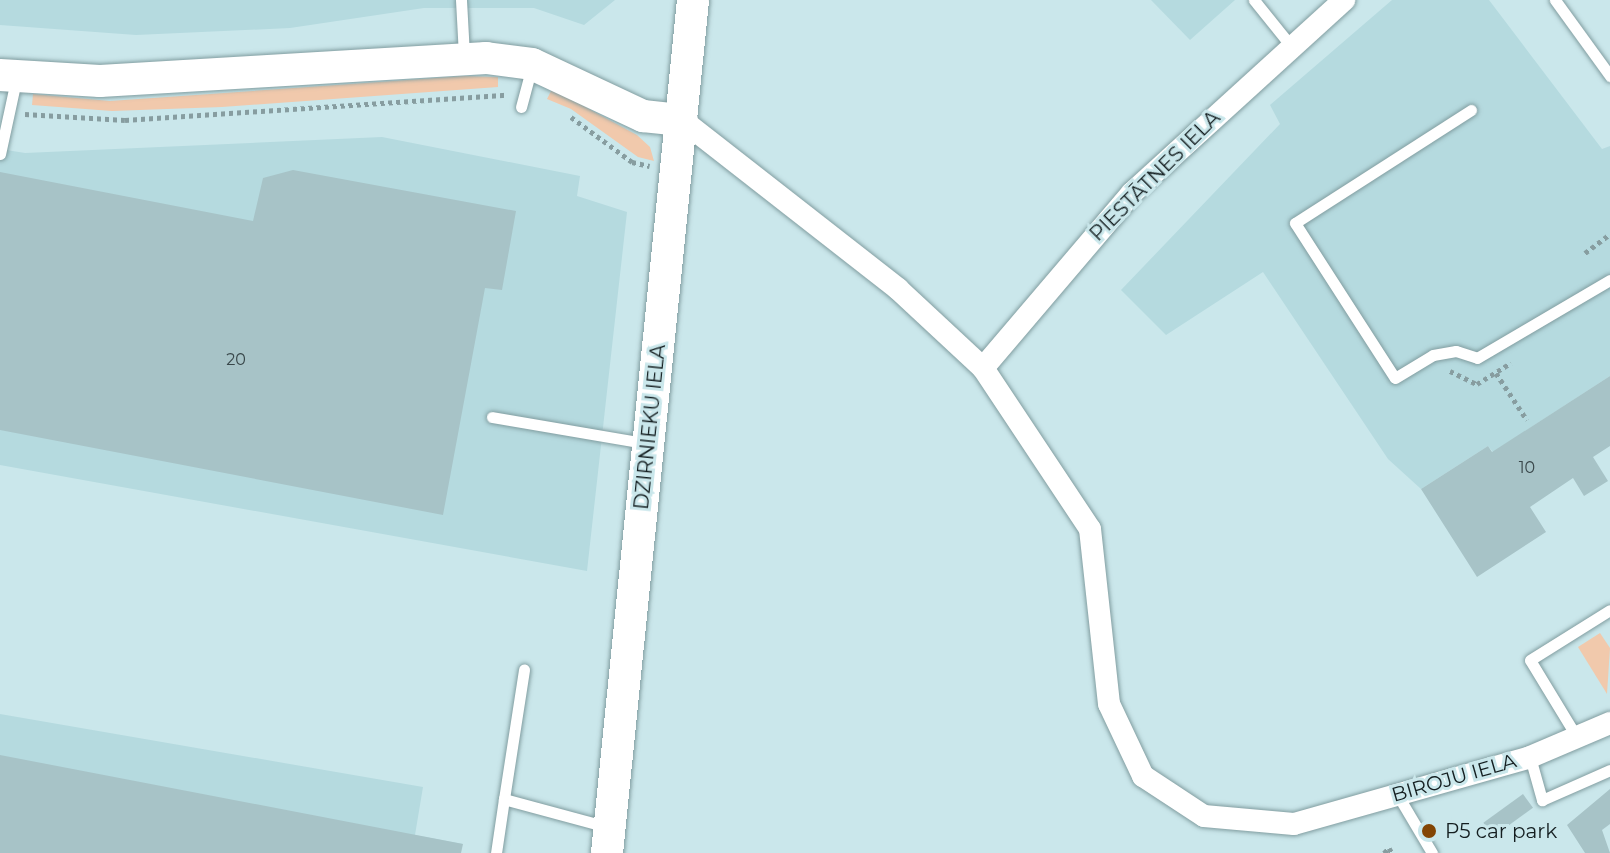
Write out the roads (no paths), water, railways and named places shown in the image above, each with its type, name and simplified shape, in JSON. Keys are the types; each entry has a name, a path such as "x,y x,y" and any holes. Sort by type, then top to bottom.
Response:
{"street":[{"name":"DZIRNIEKU IELA","path":"608,840 693,0"},
{"name":"PIESTĀTNES IELA","path":"983,368 1132,193 1344,0"},
{"path":"8,77 100,81 464,60 532,64 643,116 682,120 898,289 983,368"},
{"name":"BIROJU IELA","path":"983,368 1090,529 1109,704 1143,776 1204,816 1294,824 1530,757 1579,739 1610,723"}],"lane":[{"path":"461,0 464,60"},
{"path":"1254,0 1291,46"},
{"path":"1555,0 1610,76"},
{"path":"522,102 532,64"},
{"path":"0,154 7,111 8,77"},
{"path":"1471,110 1295,223 1395,378 1433,355 1456,351 1477,358 1610,280"},
{"path":"492,417 649,443"},
{"path":"1579,739 1530,660 1610,610"},
{"path":"496,853 524,670"},
{"path":"1530,757 1542,800 1610,770"},
{"path":"1397,794 1431,852"},
{"path":"504,799 608,840"}],"place":[{"name":"P5 car park","path":"1429,831"}]}
